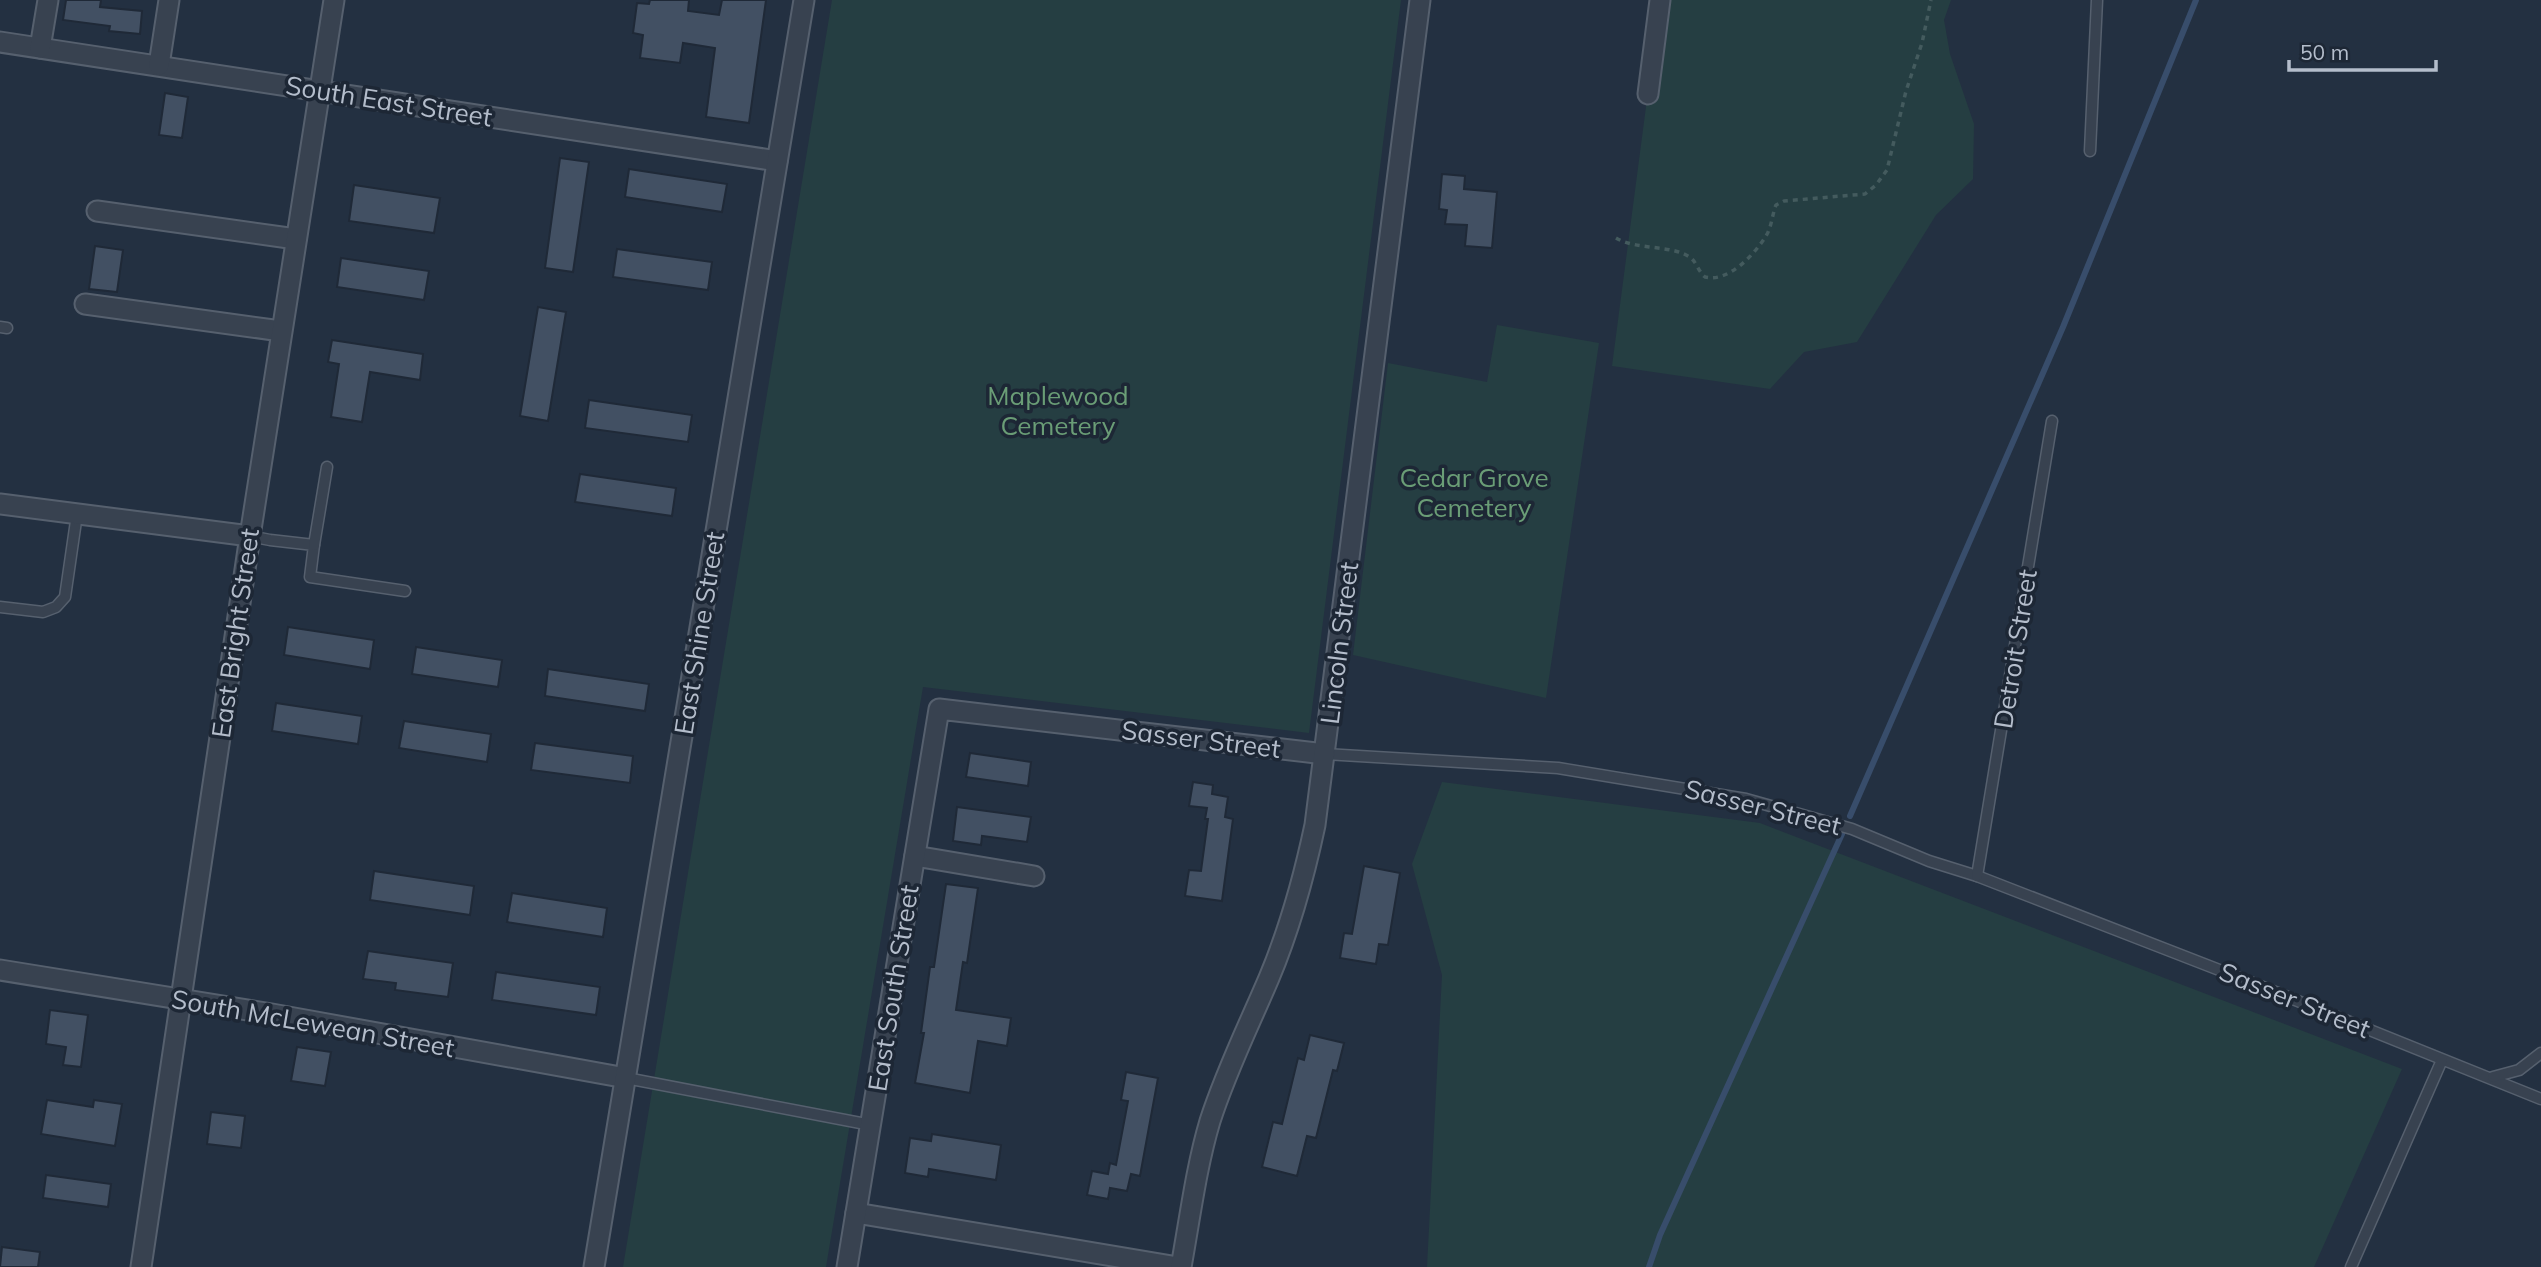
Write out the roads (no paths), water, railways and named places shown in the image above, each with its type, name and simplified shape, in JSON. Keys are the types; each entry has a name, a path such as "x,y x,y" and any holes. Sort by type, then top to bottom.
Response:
{"street":[{"path":"40,48 48,0"},
{"path":"159,65 169,0"},
{"name":"East Bright Street","path":"141,1267 281,331 334,0"},
{"name":"East Shine Street","path":"594,1267 804,0"},
{"name":"Lincoln Street","path":"1179,1267 1210,1121 1231,1063 1292,918 1315,825 1420,0"},
{"path":"1648,94 1660,0"},
{"name":"South East Street","path":"0,42 777,161"},
{"path":"97,211 296,239"},
{"path":"85,303 281,331"},
{"path":"0,504 250,536"},
{"name":"Sasser Street","path":"939,709 1325,754"},
{"name":"East South Street","path":"847,1267 939,709"},
{"path":"915,856 1034,876"},
{"name":"South McLewean Street","path":"0,970 626,1078"},
{"path":"856,1213 1179,1267"}],"lane":[{"path":"2090,151 2097,0"},
{"name":"Detroit Street","path":"1977,876 2052,421"},
{"path":"327,467 310,578 405,591"},
{"path":"0,607 43,612 56,607 65,597 77,514"},
{"path":"250,536 314,545"},
{"name":"Sasser Street","path":"1325,754 1558,768 1746,799 1852,829 1929,861 1977,876 2541,1098"},
{"path":"2492,1077 2519,1070 2541,1053"},
{"path":"2351,1267 2442,1060"},
{"path":"626,1078 871,1125"}],"waterway":[{"path":"1850,816 2063,327 2196,0"},
{"path":"1649,1267 1660,1235 1842,834"}],"park label":[{"name":"Maplewood Cemetery","path":"1058,410"},
{"name":"Cedar Grove Cemetery","path":"1474,492"}]}
